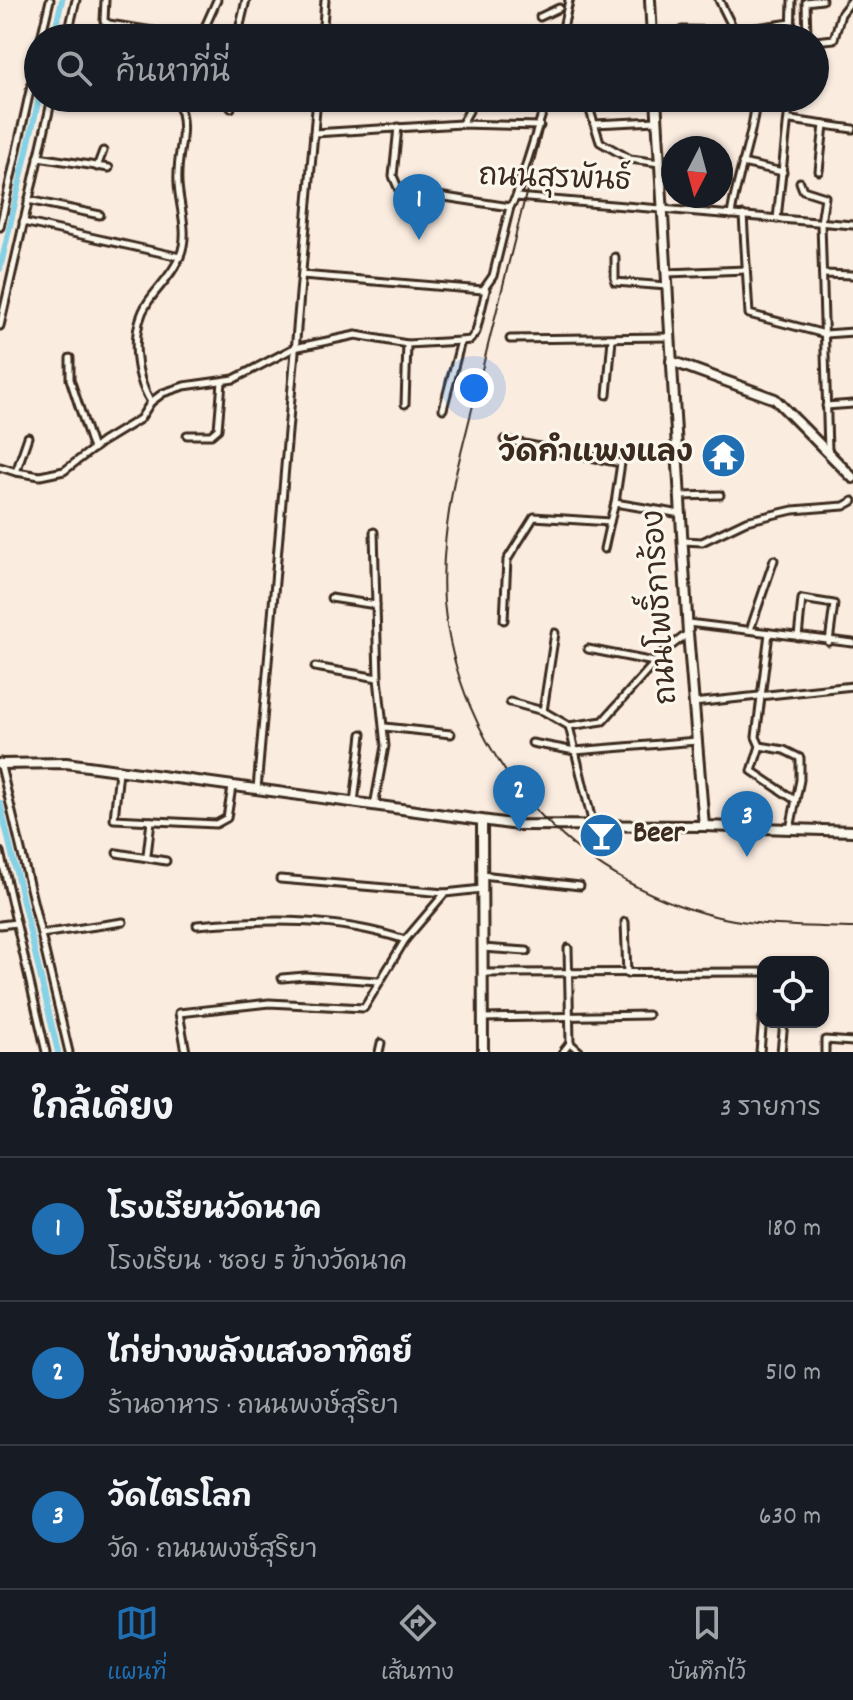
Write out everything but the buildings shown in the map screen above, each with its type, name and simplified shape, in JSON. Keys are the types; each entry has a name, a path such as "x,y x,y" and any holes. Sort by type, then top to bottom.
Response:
{"street":[{"path":"44,24 50,0"},
{"path":"70,24 76,0"},
{"path":"105,0 104,21 109,24"},
{"path":"205,24 217,0"},
{"path":"240,24 246,0"},
{"path":"323,24 325,0"},
{"path":"559,0 561,24"},
{"path":"540,17 562,9 569,0"},
{"path":"650,0 651,24"},
{"path":"719,0 731,24"},
{"path":"784,24 791,23 792,0"},
{"path":"807,24 806,2 822,0"},
{"path":"829,40 834,39 841,14 852,0"},
{"path":"0,227 25,112"},
{"path":"0,326 49,112"},
{"path":"151,402 143,385 135,347 147,303 180,257 184,234 178,174 186,125 182,112"},
{"path":"257,789 316,112"},
{"path":"461,124 468,112"},
{"path":"516,197 544,112"},
{"path":"590,112 598,138 605,145 630,159 660,163"},
{"name":"ถนนโพธิ์การ้อง","path":"657,112 661,185"},
{"path":"731,215 755,112"},
{"path":"777,219 790,112"},
{"path":"790,120 853,129"},
{"path":"594,124 657,121"},
{"path":"314,133 461,124 540,126"},
{"path":"819,171 824,125"},
{"name":"ถนนสุรพันธ์","path":"398,127 393,176 399,190 510,207 516,197 661,207"},
{"path":"97,167 103,151"},
{"path":"38,157 109,168"},
{"path":"742,163 783,172"},
{"path":"800,182 803,190 824,194 821,223 828,450"},
{"path":"28,200 100,215"},
{"path":"0,467 16,472 52,475 72,466 140,419 151,402 174,388 222,382 295,347 356,335 407,344 470,340 476,332 486,289 493,276 510,207"},
{"name":"ถนนโพธิ์การ้อง","path":"662,208 693,703 704,826"},
{"name":"ถนนสุรพันธ์","path":"671,208 853,225"},
{"path":"743,215 749,314 825,334 853,332"},
{"path":"23,222 180,257"},
{"path":"615,257 615,282 668,286"},
{"path":"666,273 746,270"},
{"path":"823,274 853,275"},
{"path":"302,275 478,292 486,289"},
{"path":"510,339 670,337"},
{"path":"607,395 612,339"},
{"path":"443,409 461,341"},
{"path":"405,404 407,344"},
{"path":"70,358 71,382 93,449"},
{"path":"671,361 775,399 853,478"},
{"path":"187,435 211,435 218,429 222,382"},
{"path":"826,406 853,404"},
{"path":"16,472 28,437"},
{"path":"504,440 621,463 604,549"},
{"path":"680,496 720,495"},
{"path":"683,541 702,542 746,521 793,510 844,506 853,501"},
{"path":"615,503 681,514"},
{"path":"504,620 507,560 534,517 610,522"},
{"path":"374,532 378,678 385,727 385,764 374,806"},
{"path":"750,630 774,560"},
{"path":"331,598 376,605"},
{"path":"798,637 802,599 834,604 829,642"},
{"path":"510,702 543,711 569,726 603,721 688,628 750,630 853,643"},
{"path":"543,711 555,633"},
{"path":"769,633 756,729 760,746 752,771 796,800"},
{"path":"588,649 655,662"},
{"path":"315,667 378,678"},
{"path":"693,703 853,686"},
{"path":"569,726 593,825"},
{"path":"385,727 451,734"},
{"path":"354,804 362,734"},
{"path":"532,743 575,751 697,741"},
{"path":"760,746 784,750 800,758 790,830"},
{"path":"69,1052 0,763 66,763 482,821 853,831"},
{"path":"119,771 114,819 224,821 233,786"},
{"path":"147,855 151,821"},
{"path":"482,821 483,1052"},
{"path":"0,852 46,1052"},
{"path":"117,853 147,855 166,861"},
{"path":"482,875 580,886"},
{"path":"280,879 445,893 482,889"},
{"path":"186,1052 179,1013 269,1003 362,1009 405,940 445,893"},
{"path":"197,925 314,921 373,929 405,940"},
{"path":"41,934 123,922"},
{"path":"625,922 627,974"},
{"path":"0,925 16,923"},
{"path":"482,948 527,951"},
{"path":"563,1052 570,1043 568,948"},
{"path":"482,973 757,972"},
{"path":"282,978 305,976 378,981"},
{"path":"483,1018 648,1015"},
{"path":"760,1052 762,1028"},
{"path":"781,1052 783,1028"},
{"path":"825,1052 825,1040 853,1042"},
{"path":"379,1052 381,1043"},
{"path":"570,1043 580,1052"}],"waterway":[{"path":"56,24 62,0"},
{"path":"0,269 36,112"},
{"path":"0,803 58,1052"}],"railway":[{"path":"568,24 574,0"},
{"path":"546,112 454,481 447,526 444,602 453,656 470,707 495,754 526,798 562,836 605,868 652,894 721,918 777,925 853,928"}],"place":[{"name":"โรงเรียนวัดนาค","path":"419,240"},
{"name":"วัดกำแพงแลง","path":"724,455"},
{"name":"ไก่ย่างพลังแสงอาทิตย์","path":"519,831"},
{"name":"Beer","path":"602,835"},
{"name":"วัดไตรโลก","path":"747,857"}]}
